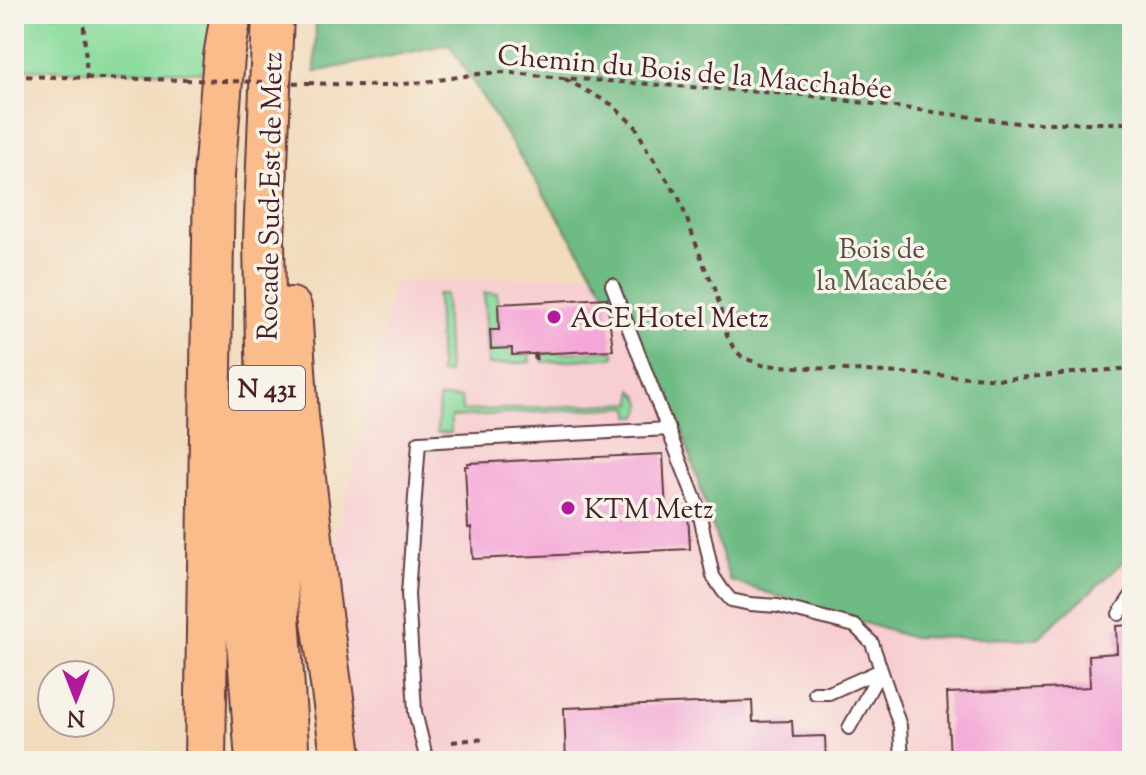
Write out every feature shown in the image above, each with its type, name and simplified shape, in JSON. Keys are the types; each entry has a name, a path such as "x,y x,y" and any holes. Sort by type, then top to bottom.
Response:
{"highway":[{"path":"205,761 214,175 224,57 253,17"},
{"path":"253,17 319,600 342,761"},
{"name":"Rocade Sud-Est de Metz","path":"253,17 233,128 232,281 243,585 256,761"},
{"name":"Rocade Sud-Est de Metz","path":"253,17 264,240 268,457 289,761"}],"lane":[{"path":"612,285 698,507 713,576 731,600 778,606 855,626 872,643 900,726 902,761"},
{"path":"427,761 415,712 408,594 419,442 669,429"},
{"path":"1119,614 1132,595"},
{"path":"815,693 829,693 881,670"},
{"path":"849,728 881,670"}],"path":[{"path":"83,14 87,78"},
{"name":"Chemin du Bois de la Macchabée","path":"14,76 382,86 503,72 804,95 1018,123 1132,123"},
{"path":"563,78 611,104 636,127 679,198 715,288 727,336 742,357 762,365 1004,379 1132,368"},
{"path":"535,354 536,362"},
{"path":"452,742 485,741"}],"shaded area":[{"path":"594,273 671,396 731,581 1116,569 1132,552 1132,761 342,761 319,600 374,386 392,284"}],"green space":[{"path":"14,14 212,14 208,72 14,69"},
{"name":"Bois de la Macabée","path":"316,14 1132,14 1132,552 1037,639 909,637 730,581 671,396 449,44 315,72"},
{"path":"484,293 497,293 499,330 490,331 491,349 512,348 512,355 529,354 530,362 488,365"},
{"path":"437,294 445,294 448,374 440,374"},
{"path":"613,350 615,357 543,362 542,354"},
{"path":"633,390 642,402 638,416 631,416 630,407 451,417 451,433 437,432 439,398 461,398 462,411 633,403"}],"building":[{"name":"ACE Hotel Metz","path":"607,298 613,350 512,355 512,348 491,349 490,330 499,330 498,304"},
{"name":"KTM Metz","path":"663,454 666,513 688,512 690,549 473,559 471,528 468,528 465,466 468,463"},
{"path":"1132,625 1132,761 950,761 947,693 1090,687 1089,655 1117,653 1116,626"},
{"path":"752,701 753,722 792,721 793,737 825,736 826,761 566,761 564,708"}],"place":[{"name":"ACE Hotel Metz","path":"554,317"},
{"name":"KTM Metz","path":"568,508"}]}
